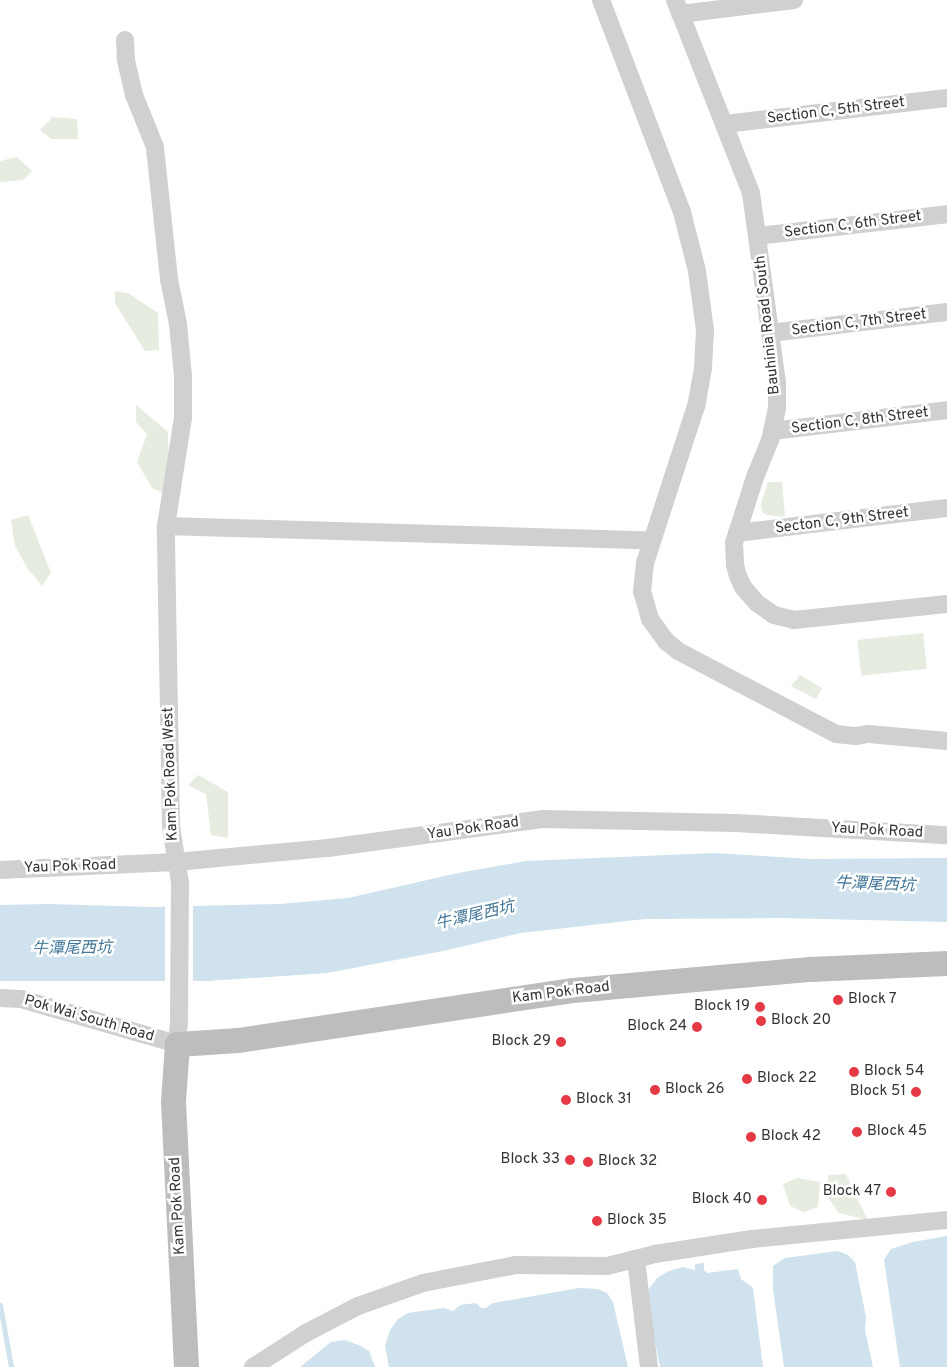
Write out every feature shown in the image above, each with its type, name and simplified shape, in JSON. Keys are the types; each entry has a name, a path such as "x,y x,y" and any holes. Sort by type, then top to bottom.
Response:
{"street":[{"path":"601,0 682,212 696,270 705,330 703,368 696,406 652,540 642,577 645,605 658,631 678,651 836,734 856,736 868,734 947,741"},
{"path":"678,7 794,0"},
{"name":"Bauhinia Road South","path":"678,7 751,193 777,395 772,431 734,543 735,565 743,587 765,610 784,618 801,621 947,604"},
{"name":"Kam Pok Road West","path":"125,40 126,59 134,95 155,147 169,279 178,324 182,368 183,418 166,526 171,827 180,883 178,1024"},
{"name":"Section C, 5th Street","path":"725,124 947,98"},
{"name":"Section C, 6th Street","path":"758,236 947,214"},
{"name":"Section C, 7th Street","path":"770,333 947,312"},
{"name":"Section C, 8th Street","path":"772,431 947,410"},
{"name":"Secton C, 9th Street","path":"737,533 947,508"},
{"path":"166,526 652,540"},
{"name":"Yau Pok Road","path":"0,870 176,862 328,848 542,819 736,823 947,836"},
{"name":"Kam Pok Road","path":"186,1367 173,1101 178,1024 238,1040 573,990 810,969 947,963"},
{"name":"Pok Wai South Road","path":"0,998 21,999 178,1024"},
{"path":"253,1367 306,1334 358,1306 422,1283 516,1266 607,1266 655,1254 752,1239 947,1220"},
{"path":"636,1260 649,1367"}],"shaded area":[{"path":"53,117 77,119 78,139 51,139 40,130"},
{"path":"17,157 32,171 23,180 0,182 0,161"},
{"path":"115,291 128,293 158,313 159,350 145,351 115,303"},
{"path":"136,405 168,432 169,483 164,493 152,488 137,462 147,434 136,422"},
{"path":"768,482 782,482 785,517 766,515 762,512 761,504"},
{"path":"28,515 51,573 42,586 28,569 15,546 11,520"},
{"path":"923,633 927,669 861,676 857,640"},
{"path":"800,675 822,688 816,699 791,686"},
{"path":"198,775 228,792 228,838 211,835 206,794 188,785"},
{"path":"846,1174 868,1220 839,1213 827,1196 828,1175"},
{"path":"797,1178 820,1182 818,1207 804,1212 790,1206 783,1184"}],"water":[{"name":"牛潭尾西坑","path":"713,853 811,859 947,858 947,922 781,918 645,919 521,933 443,951 327,973 208,981 0,981 0,905 48,904 151,907 280,904 348,898 458,873 526,861"},
{"path":"947,1236 947,1367 900,1367 884,1260 891,1249 913,1242"},
{"path":"838,1251 848,1255 855,1262 866,1317 865,1330 873,1367 784,1367 773,1289 773,1266 785,1258"},
{"path":"704,1263 704,1270 707,1273 738,1269 741,1279 753,1288 763,1367 660,1367 647,1303 649,1289 657,1278 669,1271 683,1267 695,1270 695,1264"},
{"path":"579,1288 598,1289 607,1293 613,1302 628,1367 389,1367 385,1346 390,1330 398,1319 408,1313 444,1308 453,1311 460,1305 476,1303 481,1308 486,1308 493,1303"},
{"path":"345,1340 369,1351 375,1367 300,1367 331,1342"}],"pier":[{"path":"165,903 193,903 193,984 165,984"}],"waterway":[{"path":"0,1305 11,1367"}],"place":[{"name":"Block 7","path":"838,1000"},
{"name":"Block 19","path":"760,1007"},
{"name":"Block 20","path":"761,1021"},
{"name":"Block 24","path":"697,1027"},
{"name":"Block 29","path":"561,1042"},
{"name":"Block 54","path":"854,1072"},
{"name":"Block 22","path":"747,1079"},
{"name":"Block 26","path":"655,1090"},
{"name":"Block 51","path":"916,1092"},
{"name":"Block 31","path":"566,1100"},
{"name":"Block 45","path":"857,1132"},
{"name":"Block 42","path":"751,1137"},
{"name":"Block 33","path":"570,1160"},
{"name":"Block 32","path":"588,1162"},
{"name":"Block 47","path":"891,1192"},
{"name":"Block 40","path":"762,1200"},
{"name":"Block 35","path":"597,1221"}]}
